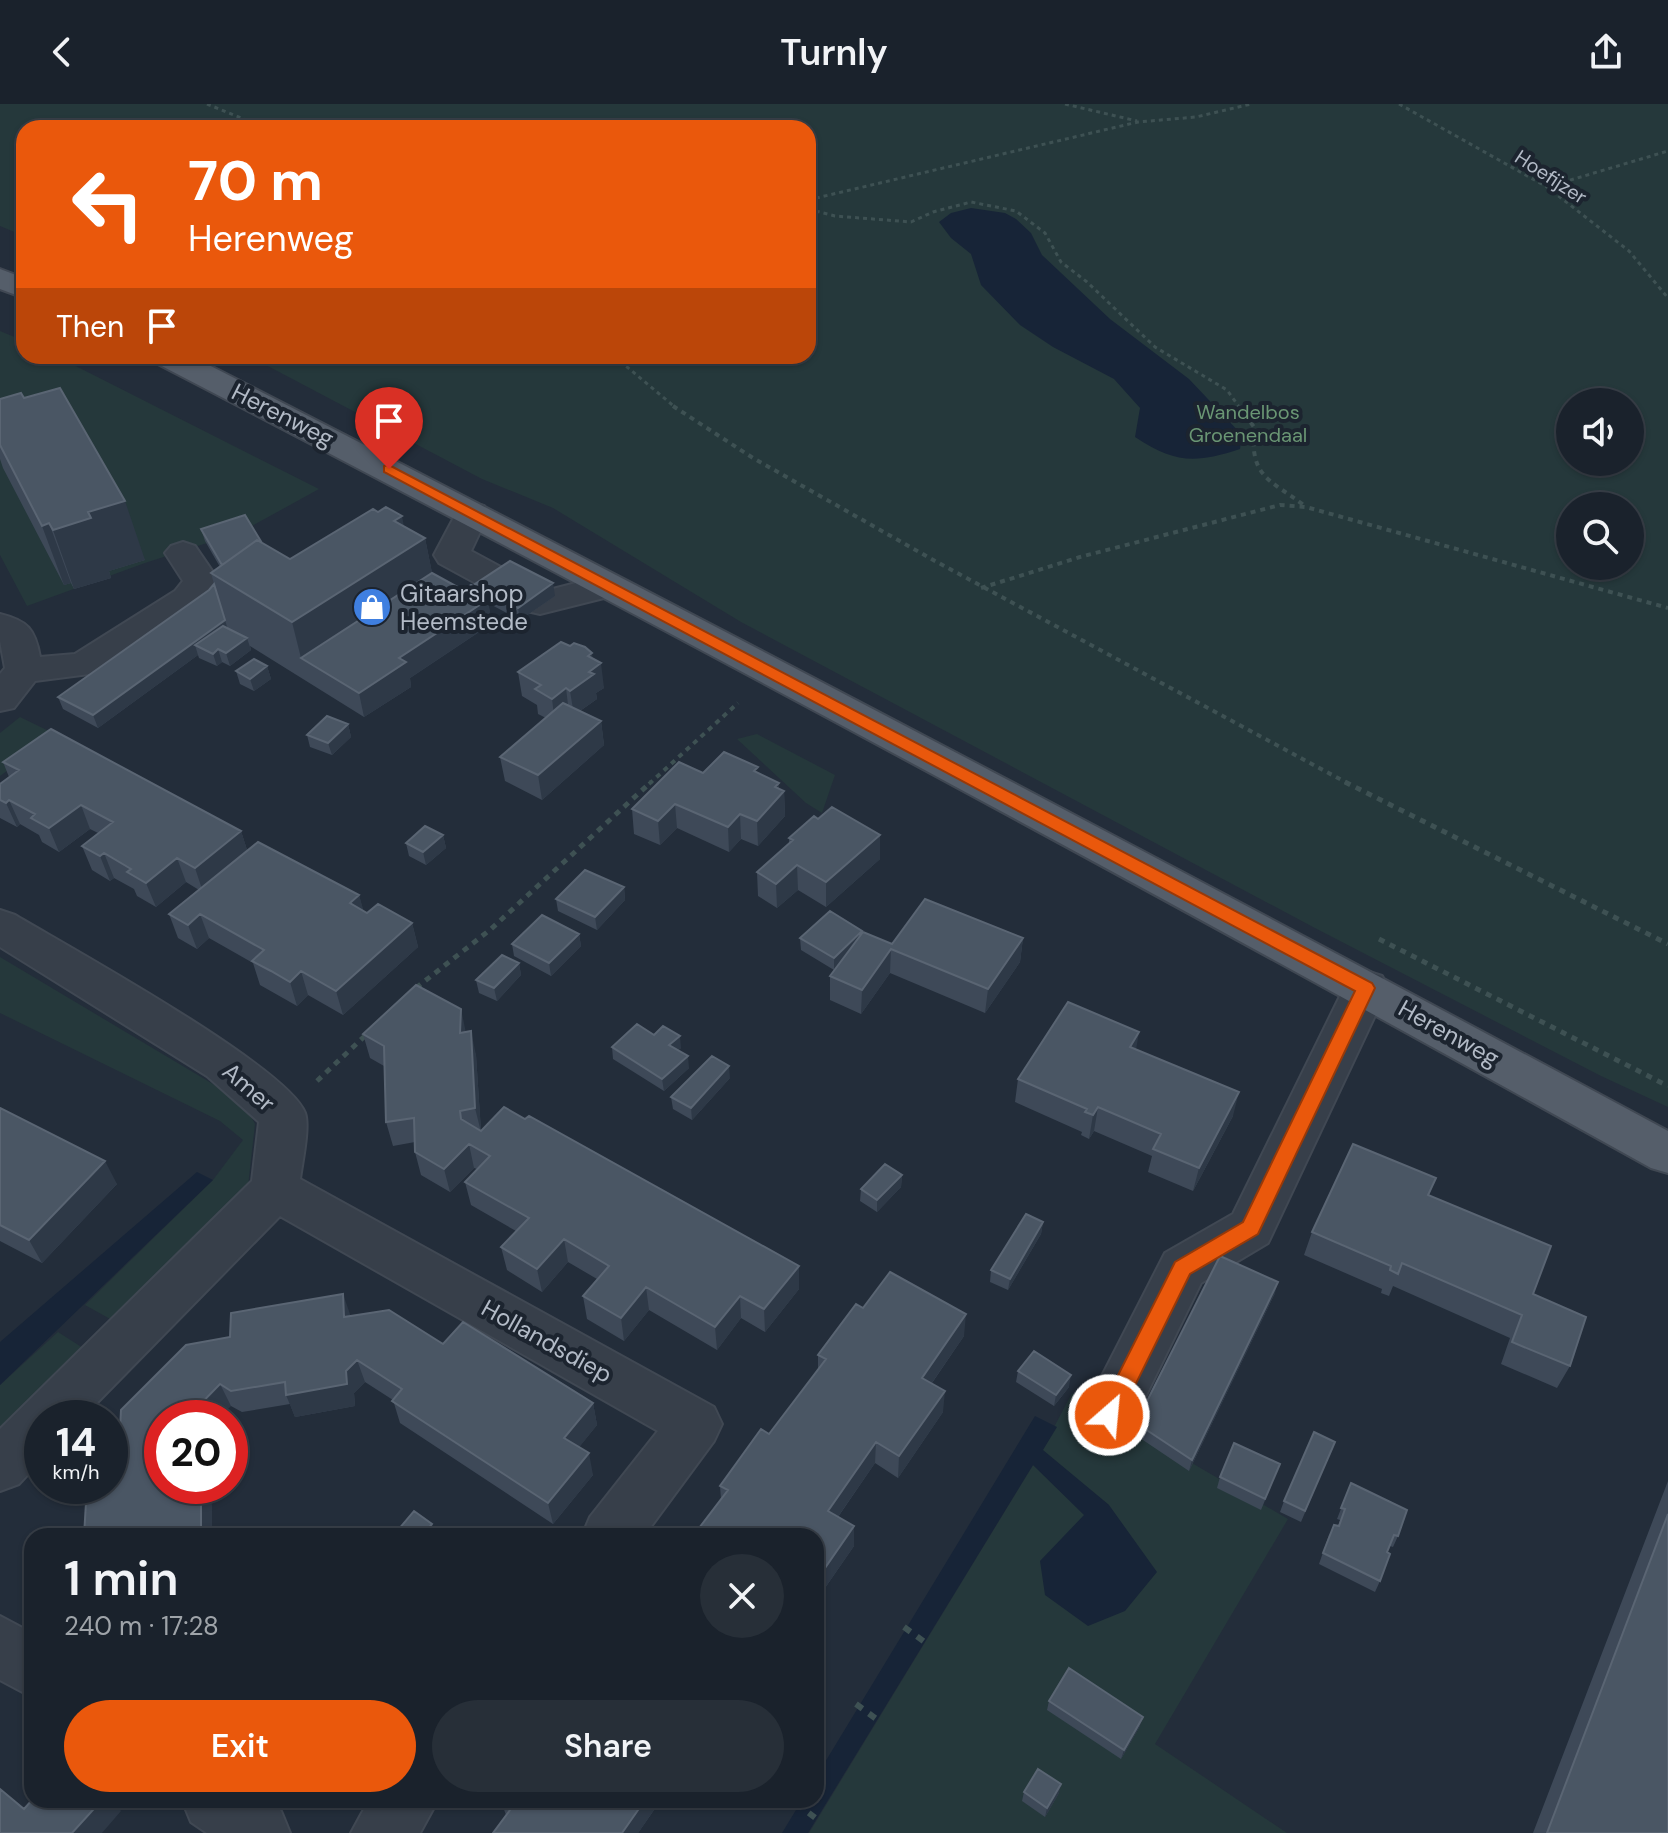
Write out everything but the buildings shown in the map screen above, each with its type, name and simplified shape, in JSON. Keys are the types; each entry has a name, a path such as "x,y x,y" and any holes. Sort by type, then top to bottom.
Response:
{"main road":[{"name":"Herenweg","path":"183,364 472,513 1366,988 1668,1154"}],"street":[{"path":"0,699 24,670 84,665 188,599 201,581 183,553"},
{"path":"0,625 18,636 24,670"},
{"name":"Amer","path":"0,926 223,1063 283,1116 275,1189"},
{"path":"1109,1415 1183,1268 1251,1228 1366,988"},
{"path":"64,1400 275,1189"},
{"name":"Hollandsdiep","path":"275,1189 695,1424 616,1528"},
{"path":"0,1466 24,1441"},
{"path":"0,1645 24,1662"},
{"path":"224,1808 259,1833"},
{"path":"382,1833 401,1808"}],"path":[{"path":"207,104 246,120"},
{"path":"1065,104 1138,122"},
{"path":"816,198 1138,122 1196,117 1251,104"},
{"name":"Hoefijzer","path":"1399,104 1547,187 1629,251 1668,298"},
{"path":"1547,187 1668,151"},
{"path":"816,211 835,216 911,222 933,212 971,202 1016,211 1045,233 1061,262 1087,282 1155,347 1227,390 1254,427 1252,455 1260,472 1306,507"},
{"path":"622,364 721,436 980,588 1310,766 1549,889 1668,944"},
{"path":"980,588 1080,557 1280,505 1306,507 1668,608"},
{"path":"410,994 491,929 740,701 764,669"},
{"path":"283,1116 375,1027"},
{"path":"904,1627 926,1643"},
{"path":"856,1704 879,1721"},
{"path":"802,1808 818,1820"}],"green space":[{"name":"Wandelbos Groenendaal","path":"0,104 1668,104 1668,1107 1601,1076 1313,927 741,622 553,508 482,479 264,364 816,364 816,120 16,120 16,233 0,226"},
{"path":"0,331 16,338 16,364 72,364 319,489 241,532 27,606 0,555"},
{"path":"20,717 57,735 0,776 0,733"},
{"path":"757,734 835,775 822,813 806,803 737,739"},
{"path":"0,957 243,1102 255,1124 248,1186 112,1320 85,1305 213,1180 243,1140 220,1121 0,1013"},
{"path":"58,1332 83,1348 29,1400 24,1400 24,1405 0,1428 0,1385"},
{"path":"1072,1393 1288,1519 1155,1744 1287,1833 809,1833 1033,1465 1085,1515 1109,1505 1042,1450"}],"water":[{"path":"971,208 1005,213 1016,219 1031,233 1042,255 1110,319 1189,379 1242,435 1240,449 1210,457 1185,458 1162,452 1135,437 1140,408 1114,379 1053,347 1020,325 981,285 971,254 951,238 939,222 951,213"},
{"path":"197,1172 213,1180 0,1385 0,1342"},
{"path":"1035,1416 1057,1427 1043,1450 1109,1505 1157,1572 1125,1611 1088,1626 1045,1595 1040,1561 1084,1515 1033,1465 824,1807 824,1764"},
{"path":"797,1808 823,1808 808,1833 782,1833"}],"place":[{"name":"Gitaarshop Heemstede","path":"372,607"}],"route":[{"path":"389,469 1366,988 1251,1228 1183,1268 1109,1415"}]}
